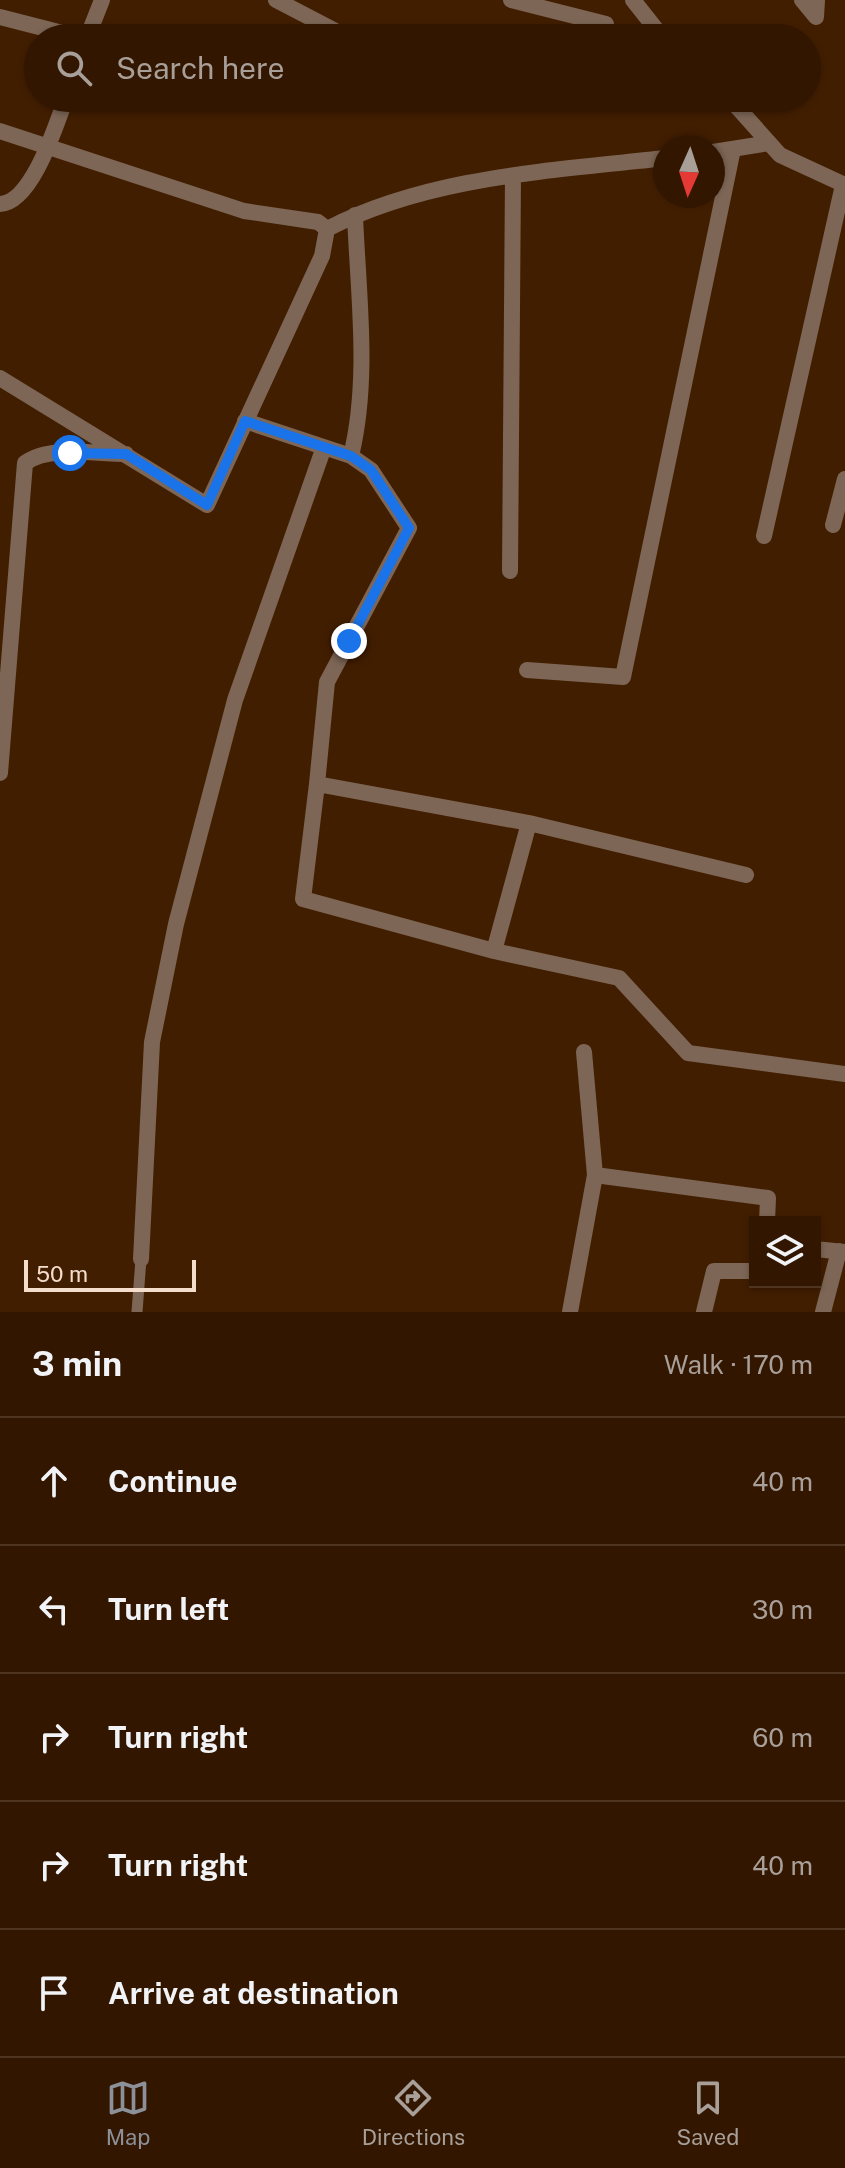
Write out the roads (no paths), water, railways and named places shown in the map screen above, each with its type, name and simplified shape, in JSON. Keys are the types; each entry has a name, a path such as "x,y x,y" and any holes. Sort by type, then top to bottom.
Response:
{"street":[{"path":"91,24 102,0"},
{"path":"276,0 322,24"},
{"path":"511,0 606,24"},
{"path":"633,0 652,24"},
{"path":"802,0 816,17 817,0"},
{"path":"0,17 28,24"},
{"path":"0,204 20,195 48,148 61,112"},
{"path":"741,112 780,155 844,185 764,536"},
{"path":"0,131 244,211 318,222 327,229"},
{"path":"725,150 769,143"},
{"path":"527,670 623,677 733,149"},
{"path":"327,229 355,215 468,181 653,159"},
{"path":"510,571 513,176"},
{"path":"351,456 357,433 361,352 355,215"},
{"path":"0,378 207,505 322,256 327,229"},
{"path":"245,421 351,456 371,470 409,528 327,682 303,899 494,951 619,978 688,1053 845,1074"},
{"path":"141,1259 152,1042 176,924 235,700 324,447"},
{"path":"0,773 25,463 33,458 70,453 126,454"},
{"path":"833,525 845,479"},
{"path":"317,784 529,823 746,875"},
{"path":"494,951 529,823"},
{"path":"570,1312 595,1175 584,1052"},
{"path":"595,1175 768,1198 767,1216"},
{"path":"821,1249 842,1251 823,1312"},
{"path":"704,1312 717,1270 749,1271"}],"lane":[{"path":"137,1312 141,1259"}]}
